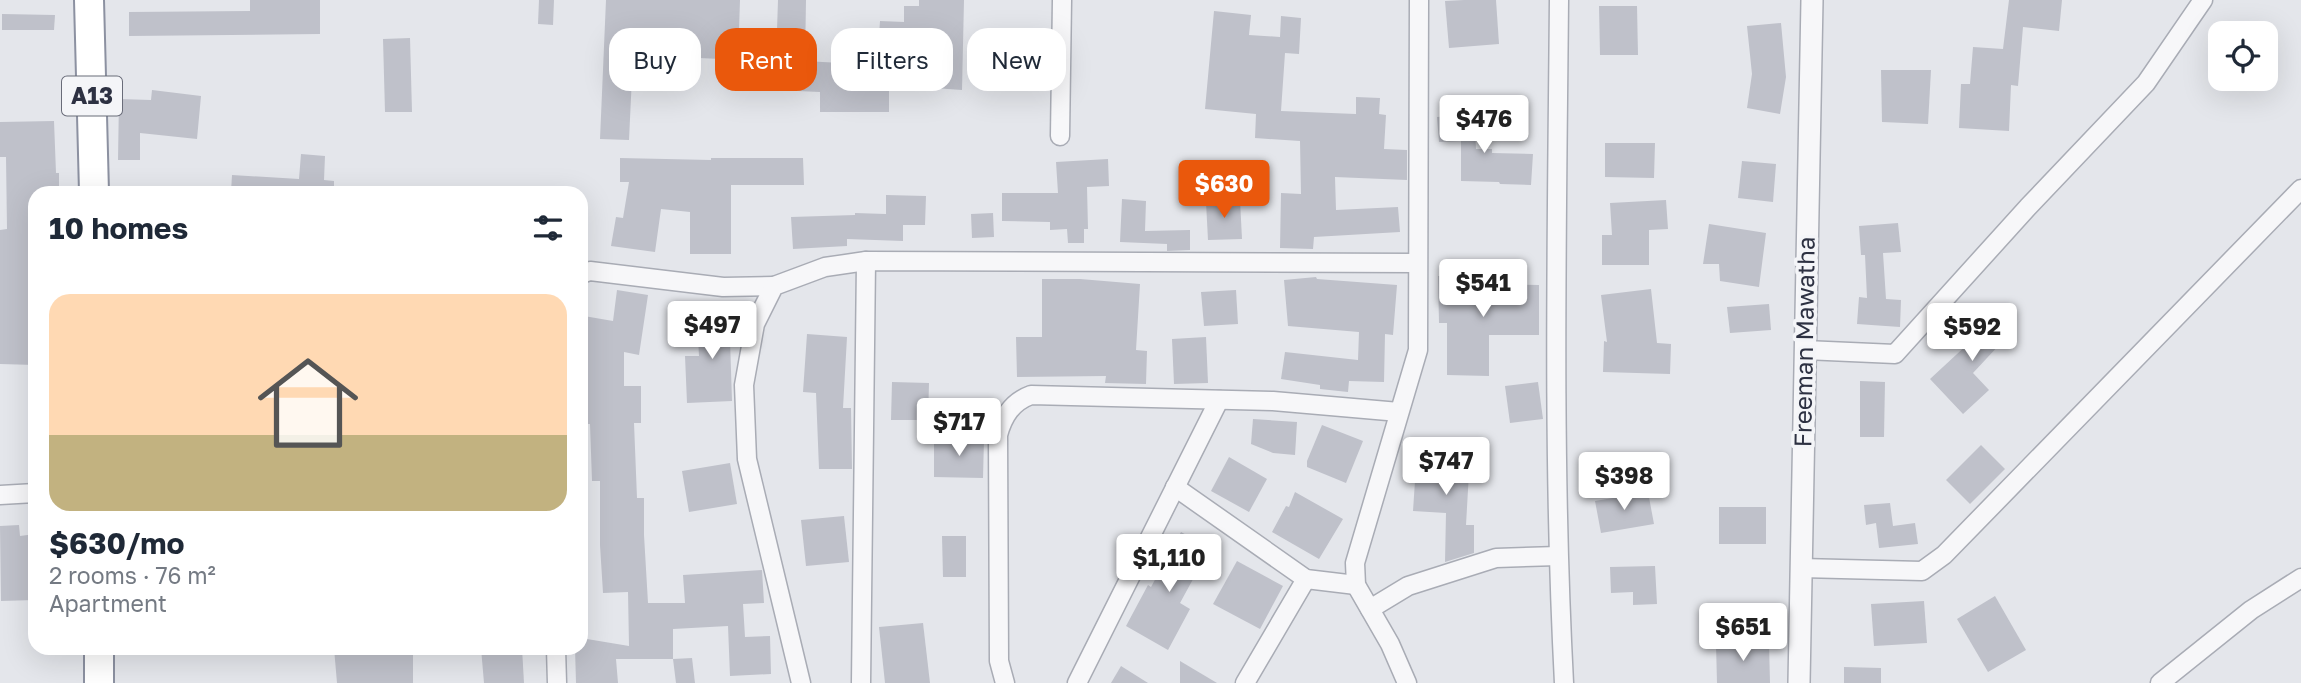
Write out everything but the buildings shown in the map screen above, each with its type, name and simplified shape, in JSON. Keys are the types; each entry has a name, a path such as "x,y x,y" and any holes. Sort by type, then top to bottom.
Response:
{"highway":[{"name":"A13","path":"89,0 94,186"},
{"path":"99,655 99,683"}],"street":[{"path":"1060,136 1062,0"},
{"path":"1407,683 1390,644 1356,585 1355,563 1418,350 1419,0"},
{"path":"1559,0 1558,556 1564,683"},
{"name":"Freeman Mawatha","path":"1799,683 1812,0"},
{"path":"1805,350 1895,354 2028,207 2146,83 2203,0"},
{"path":"1801,568 1922,571 1944,555 2301,189"},
{"path":"588,272 723,287 774,286 825,267 866,261 1417,263"},
{"path":"861,683 866,261"},
{"path":"774,286 755,324 744,385 747,459 801,683"},
{"path":"1005,683 999,662 998,435 1006,413 1023,398 1031,395 1273,401 1399,412"},
{"path":"1077,683 1219,400"},
{"path":"1175,488 1306,579 1356,585"},
{"path":"0,495 28,493"},
{"path":"1370,609 1408,586 1496,558 1558,556"},
{"path":"2160,683 2251,610 2301,578"},
{"path":"1245,683 1306,579"},
{"path":"556,655 557,683"}]}
